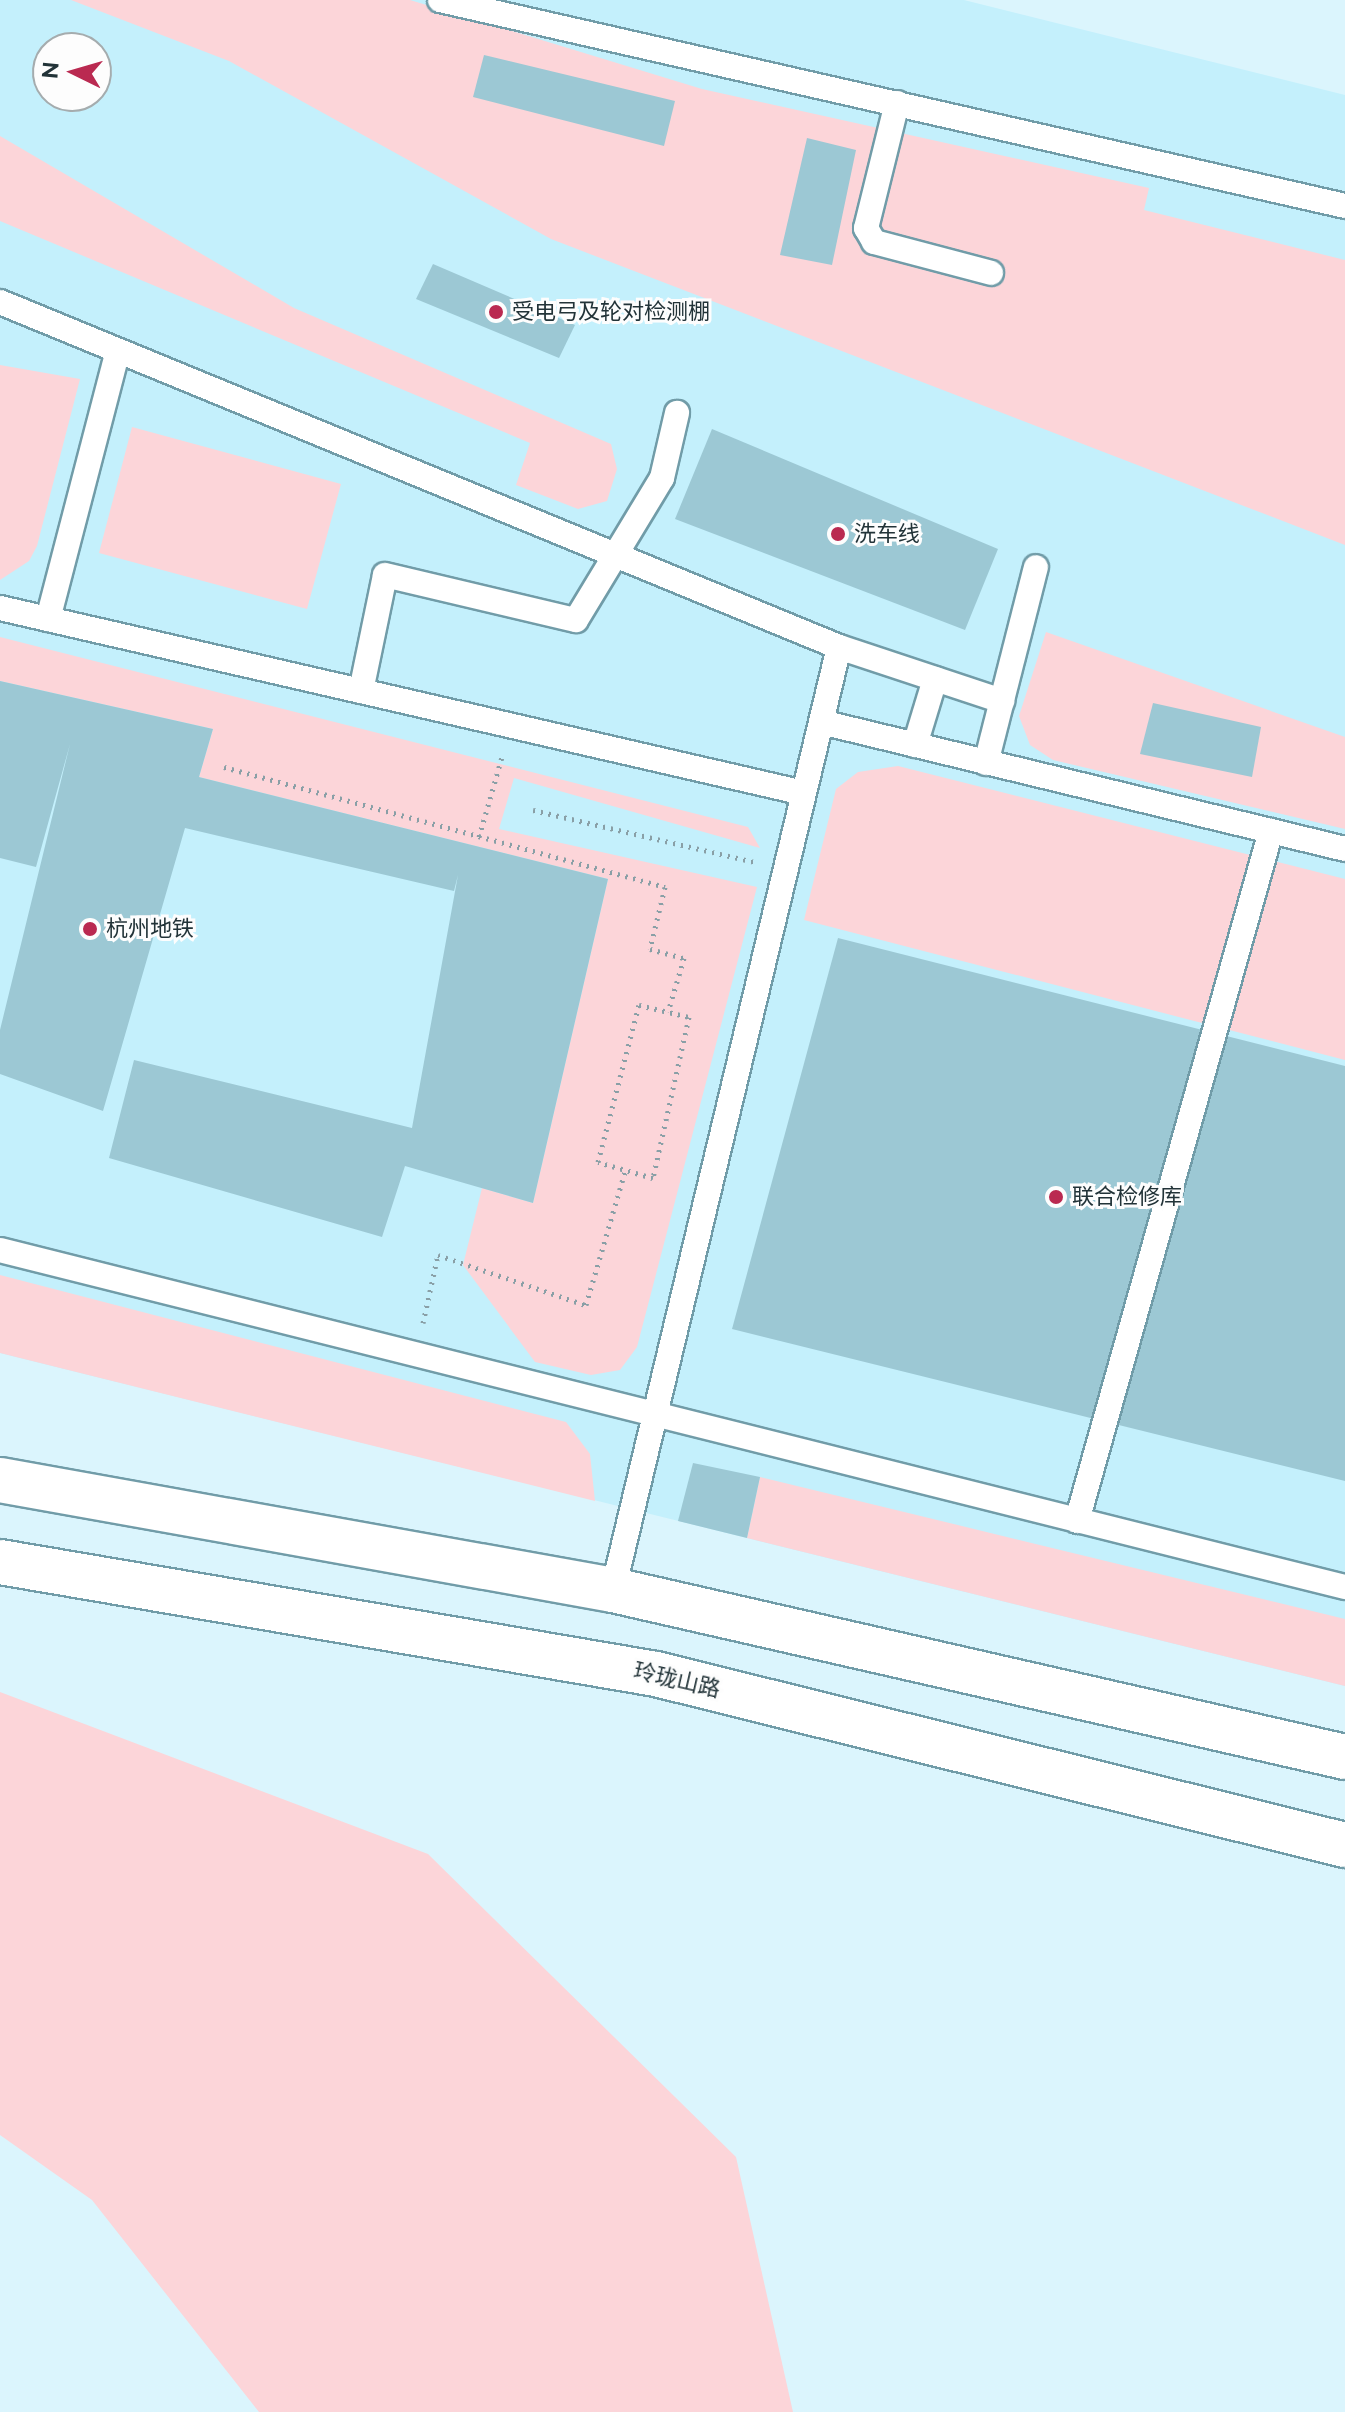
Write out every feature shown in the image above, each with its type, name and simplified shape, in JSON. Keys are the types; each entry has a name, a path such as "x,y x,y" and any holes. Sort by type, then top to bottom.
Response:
{"main road":[{"path":"0,1480 613,1590 1345,1757"},
{"name":"玲珑山路","path":"0,1562 656,1674 1345,1845"}],"lane":[{"path":"440,0 1345,206"},
{"path":"897,103 866,228 874,242 991,273"},
{"path":"0,302 839,647 1002,701"},
{"path":"48,619 118,351"},
{"path":"361,691 385,575 576,620 620,557 662,478 677,413"},
{"path":"986,763 1036,567"},
{"path":"0,608 804,793"},
{"path":"613,1590 839,647"},
{"path":"915,745 935,679"},
{"path":"821,722 1345,849"},
{"path":"1077,1521 1271,831"},
{"path":"0,1250 1345,1587"}],"path":[{"path":"479,837 511,725"},
{"path":"224,767 665,887 650,949 684,958 668,1012"},
{"path":"533,810 786,869"},
{"path":"639,1005 689,1017 653,1178 625,1172 598,1162 639,1005"},
{"path":"417,1355 438,1255 586,1305 625,1172"}],"shaded area":[{"path":"0,0 964,0 1345,95 1345,1686 0,1353"},
{"path":"71,0 410,0 702,89 1149,188 1144,210 1345,260 1345,545 551,239 229,61"},
{"path":"0,136 294,308 611,444 617,469 607,501 578,509 516,485 530,443 0,221"},
{"path":"0,365 80,379 37,546 29,561 0,580"},
{"path":"132,427 341,484 307,609 99,553"},
{"path":"1046,632 1345,737 1345,829 1053,760 1030,745 1019,716"},
{"path":"0,637 748,827 760,848 514,778 499,829 757,887 637,1347 620,1370 591,1375 535,1362 463,1265 482,1188 533,1203 608,879 199,777 213,729 0,681"},
{"path":"898,766 1345,879 1345,1060 804,920 836,789 858,772"},
{"path":"0,1275 566,1422 590,1454 595,1501 0,1353"},
{"path":"760,1477 1345,1619 1345,1686 747,1538"},
{"path":"0,1692 428,1854 736,2157 793,2412 259,2412 92,2200 0,2135"}],"building":[{"path":"484,55 675,101 664,146 473,97"},
{"path":"807,138 856,150 832,265 780,255"},
{"name":"受电弓及轮对检测棚","path":"433,264 575,325 559,358 416,299"},
{"name":"洗车线","path":"712,429 998,549 965,630 675,519"},
{"path":"0,681 213,729 199,777 608,879 533,1203 405,1166 382,1237 109,1158 134,1060 412,1128 458,875 454,891 185,828 103,1111 0,1074 0,1030 70,744 36,867 0,858"},
{"path":"1153,703 1261,727 1252,777 1140,754"},
{"name":"联合检修库","path":"838,938 1345,1066 1345,1481 732,1329"},
{"path":"693,1463 760,1477 747,1538 678,1521"}],"place":[{"name":"受电弓及轮对检测棚","path":"496,312"},
{"name":"洗车线","path":"838,534"},
{"name":"杭州地铁","path":"90,929"},
{"name":"联合检修库","path":"1056,1197"}]}
